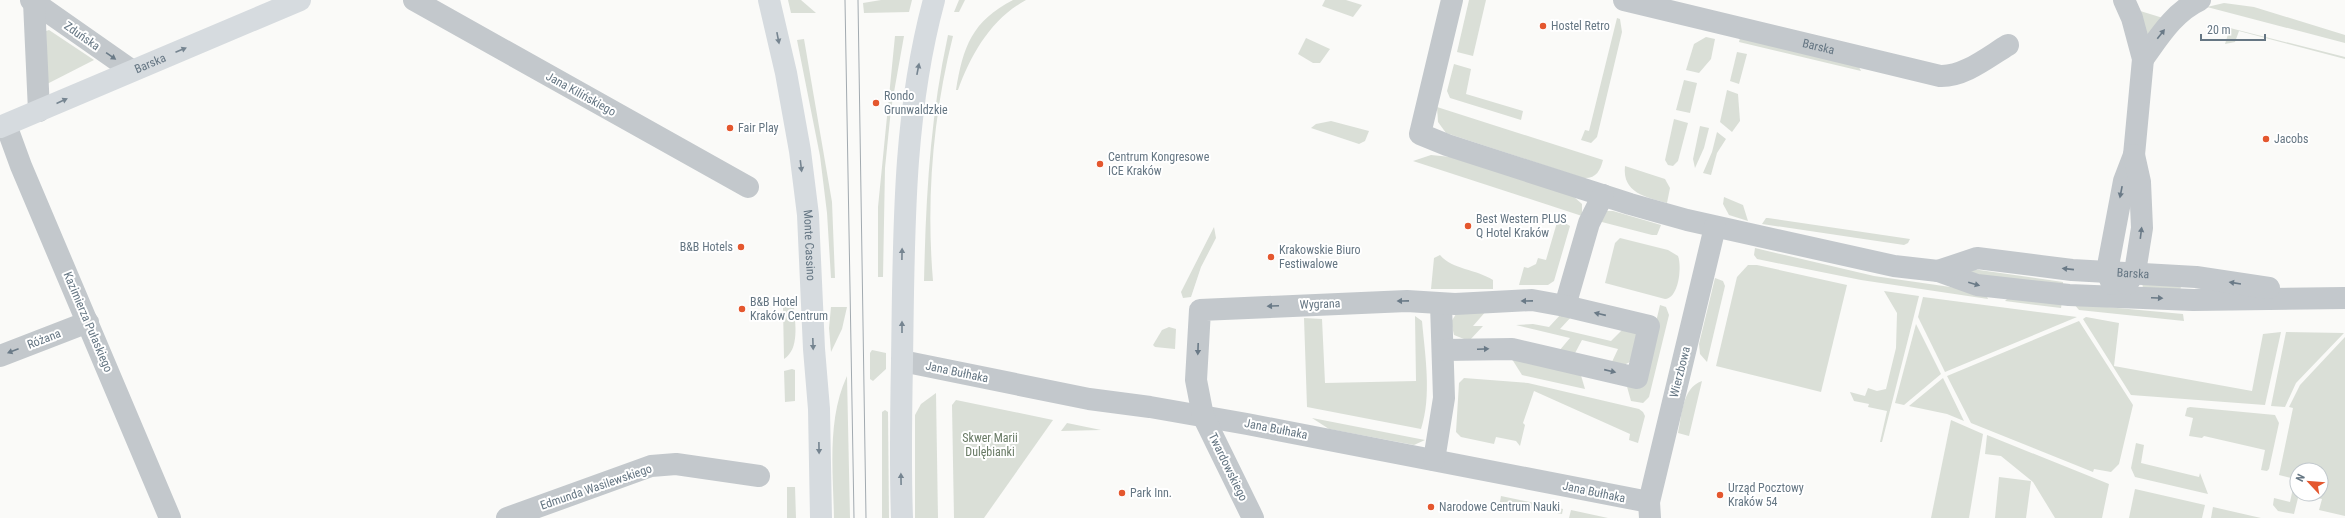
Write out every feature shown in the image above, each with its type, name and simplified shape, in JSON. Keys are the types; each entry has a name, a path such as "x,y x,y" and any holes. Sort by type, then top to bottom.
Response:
{"main road":[{"name":"Barska","path":"3,126 131,70 300,0"},
{"name":"Monte Cassino","path":"769,0 786,73 800,150 808,215 814,349 819,409 820,518"},
{"path":"902,518 900,434 903,226 914,92 934,0"}],"street":[{"name":"Jana Kilińskiego","path":"414,0 748,187"},
{"name":"Barska","path":"1452,0 1420,134 1447,145 1602,195 1715,227 1894,266 1938,271 1977,285 2069,295 2193,300 2337,298"},
{"name":"Barska","path":"1624,0 1940,76 1952,75 1969,68 2008,45"},
{"path":"2124,0 2132,18 2143,59 2134,155 2124,181 2106,271 2118,296 2135,272 2142,228 2140,182 2134,155"},
{"path":"2143,59 2172,21 2182,11 2200,0"},
{"name":"Zduńska","path":"32,1 131,70"},
{"name":"Zduńska","path":"32,1 39,111"},
{"name":"Kazimierza Pułaskiego","path":"3,126 88,322 170,518"},
{"path":"1565,306 1589,223 1602,195"},
{"name":"Wierzbowa","path":"1650,510 1715,227"},
{"name":"Barska","path":"1938,271 1977,258 2072,270 2135,272 2196,277 2337,298"},
{"name":"Wygrana","path":"1200,310 1407,301 1441,304 1532,300 1565,306 1649,326 1637,378 1512,349 1444,350"},
{"path":"1434,460 1444,410 1444,350 1441,304"},
{"name":"Twardowskiego","path":"1200,310 1196,380 1203,416 1253,518"},
{"name":"Różana","path":"0,356 88,322"},
{"name":"Jana Bułhaka","path":"902,361 1089,399 1203,416 1434,460 1650,510"},
{"name":"Edmunda Wasilewskiego","path":"506,518 651,466 676,464 758,476"}],"green space":[{"path":"788,0 801,0 816,13 791,13"},
{"path":"881,0 912,0 909,12 864,13 863,3"},
{"path":"959,0 965,0 959,12 954,12"},
{"path":"1013,0 1026,0 1002,17 993,27 976,51 969,63 958,90 956,90 962,61 966,48 972,37 979,26 988,17 999,8"},
{"path":"1325,0 1346,0 1362,5 1353,17 1322,6"},
{"path":"1469,0 1486,0 1473,56 1457,52"},
{"path":"2224,3 2254,7 2345,35 2345,43 2207,7"},
{"path":"2137,10 2163,18 2147,39"},
{"path":"1617,18 1620,19 1622,32 1597,137 1591,143 1581,140 1585,130 1589,131"},
{"path":"2230,28 2345,57 2345,59 2239,31 2235,42 2225,44"},
{"path":"49,30 94,60 47,84 46,31"},
{"path":"948,35 953,36 940,96 931,189 930,219 933,281 924,281 926,219 933,127"},
{"path":"895,36 904,36 891,109 885,168 883,277 878,277 878,207"},
{"path":"1706,37 1715,39 1711,59 1699,73 1686,70 1694,44"},
{"path":"1306,38 1330,49 1320,63 1313,63 1298,54"},
{"path":"1740,38 1859,67 1861,71 1739,42"},
{"path":"804,39 832,202 835,278 831,278 827,213 820,156 797,40"},
{"path":"1737,52 1747,54 1739,84 1730,81"},
{"path":"1454,64 1471,69 1466,94 1523,111 1521,120 1450,98 1447,91"},
{"path":"1684,80 1697,83 1690,113 1676,110"},
{"path":"1727,90 1738,94 1740,121 1732,132 1720,122"},
{"path":"1437,107 1603,160 1602,164 1597,174 1591,177 1583,178 1446,133 1438,122"},
{"path":"1674,119 1688,123 1678,161 1673,166 1668,165 1665,160"},
{"path":"1331,121 1369,131 1365,141 1359,144 1311,128 1316,124"},
{"path":"1700,126 1709,128 1704,148 1695,168 1693,159"},
{"path":"1717,132 1726,139 1717,153 1711,175 1703,173 1712,152"},
{"path":"1431,155 1451,157 1573,196 1582,204 1582,216 1413,161"},
{"path":"1625,166 1665,179 1670,188 1667,203 1644,196 1631,188 1625,175"},
{"path":"1724,197 1743,205 1748,221 1729,215 1723,204"},
{"path":"1607,211 1613,211 1661,225 1657,235 1652,235 1598,221"},
{"path":"1766,218 1910,239 1908,243 1904,245 1762,224"},
{"path":"1558,219 1570,226 1554,281 1548,285 1519,285 1524,267 1528,268 1536,264 1538,258 1546,260"},
{"path":"1214,227 1216,238 1201,267 1191,297 1183,298 1181,292"},
{"path":"1620,238 1668,250 1678,256 1680,267 1678,281 1674,293 1670,297 1665,299 1605,283 1615,243"},
{"path":"1755,248 1874,276 1985,292 1988,299 1861,280 1757,259 1754,255"},
{"path":"1440,255 1451,264 1486,276 1493,280 1493,289 1431,289 1434,258"},
{"path":"1748,265 1757,265 1847,285 1821,392 1716,366 1737,277"},
{"path":"1958,267 2063,282 2063,287 1957,273"},
{"path":"1715,278 1723,281 1725,286 1707,362 1700,354 1699,344"},
{"path":"2142,283 2181,286 2180,293 2143,288"},
{"path":"1884,291 1919,296 1882,442 1880,442 1887,411 1868,407 1869,404 1854,401 1850,392 1865,396 1868,388 1877,391 1886,389 1896,348 1897,313"},
{"path":"2011,295 2062,302 2061,308 2005,301"},
{"path":"1923,297 2077,317 1945,372 1918,317"},
{"path":"2074,304 2183,314 2184,321 2079,310"},
{"path":"1660,305 1666,307 1669,315 1649,397 1643,403 1631,401 1626,383 1641,386"},
{"path":"783,307 794,307 795,328 792,349 789,355 784,359"},
{"path":"831,307 847,307 842,329 831,352 829,328"},
{"path":"1487,310 1473,326 1483,326 1469,341 1454,335 1451,322 1456,314"},
{"path":"1562,313 1572,316 1560,329 1611,341 1624,328 1632,330 1638,336 1630,362 1624,365 1611,364 1618,349 1582,340 1574,355 1559,351 1570,338 1516,325 1533,324 1549,327"},
{"path":"1415,316 1422,321 1427,375 1426,403 1421,429 1307,407 1304,318 1322,319 1325,383 1416,381"},
{"path":"2086,317 2119,323 2114,366 2252,391 2263,334 2281,332 2265,405 2131,395 2083,319"},
{"path":"2079,321 2133,405 2119,464 2111,472 2094,469 2093,472 1971,423 1947,376"},
{"path":"1916,324 1941,374 1904,405 1895,403"},
{"path":"1169,327 1176,329 1175,349 1155,347 1153,345 1162,330"},
{"path":"2286,332 2344,333 2296,383 2285,407 2271,406"},
{"path":"2345,337 2345,516 2319,510 2321,502 2329,502 2329,462 2289,462 2289,478 2279,475 2293,408 2289,407 2300,385"},
{"path":"872,350 886,353 886,369 873,381 870,379 870,353"},
{"path":"1510,356 1580,372 1585,389 1522,375"},
{"path":"792,369 795,370 795,401 785,402 784,371"},
{"path":"847,376 850,518 834,518 832,464 834,427 836,410"},
{"path":"1464,378 1528,383 1639,409 1645,416 1638,443 1629,440 1630,434 1534,391 1523,423 1525,425 1520,446 1516,441 1496,437 1494,444 1461,437 1456,432 1459,383"},
{"path":"1943,378 1964,421 1947,414 1909,406"},
{"path":"1702,381 1689,436 1678,433 1682,410 1687,396 1695,385"},
{"path":"936,393 938,518 915,518 915,415 921,404"},
{"name":"Skwer Marii Dulębianki","path":"956,400 1053,420 984,518 954,518 952,405"},
{"path":"2190,407 2275,415 2279,423 2269,469 2267,471 2261,470 2265,450 2204,436 2202,438 2189,436 2193,418 2185,416 2187,408"},
{"path":"885,410 888,412 889,518 882,518 882,412"},
{"path":"1312,418 1425,440 1414,445 1329,429"},
{"path":"1951,420 1983,434 1969,518 1931,518"},
{"path":"1067,423 1101,430 1061,431"},
{"path":"1987,435 2109,484 2102,518 2055,518 2033,482 2001,456 1985,454"},
{"path":"2136,443 2144,445 2141,463 2199,477 2200,473 2208,494 2135,477 2131,468"},
{"path":"1999,477 2031,481 2026,518 1995,518"},
{"path":"787,487 795,487 796,518 787,518"},
{"path":"2135,489 2205,505 2202,518 2129,518"},
{"path":"1501,496 1563,509 1562,514 1500,502"},
{"path":"2274,498 2289,502 2297,502 2294,514 2278,511 2273,505"},
{"path":"2213,507 2261,518 2211,518"},
{"path":"1571,510 1608,518 1569,518"}],"tram line":[{"path":"845,0 854,518"},
{"path":"858,0 866,518"}],"place":[{"name":"Hostel Retro","path":"1543,26"},
{"name":"Rondo Grunwaldzkie","path":"876,103"},
{"name":"Fair Play","path":"730,128"},
{"name":"Jacobs","path":"2266,139"},
{"name":"Centrum Kongresowe ICE Kraków","path":"1100,164"},
{"name":"Best Western PLUS Q Hotel Kraków","path":"1468,226"},
{"name":"B&B Hotels","path":"741,247"},
{"name":"Krakowskie Biuro Festiwalowe","path":"1271,257"},
{"name":"B&B Hotel Kraków Centrum","path":"742,309"},
{"name":"Park Inn.","path":"1122,493"},
{"name":"Urząd Pocztowy Kraków 54","path":"1720,495"},
{"name":"Narodowe Centrum Nauki","path":"1431,507"}]}
